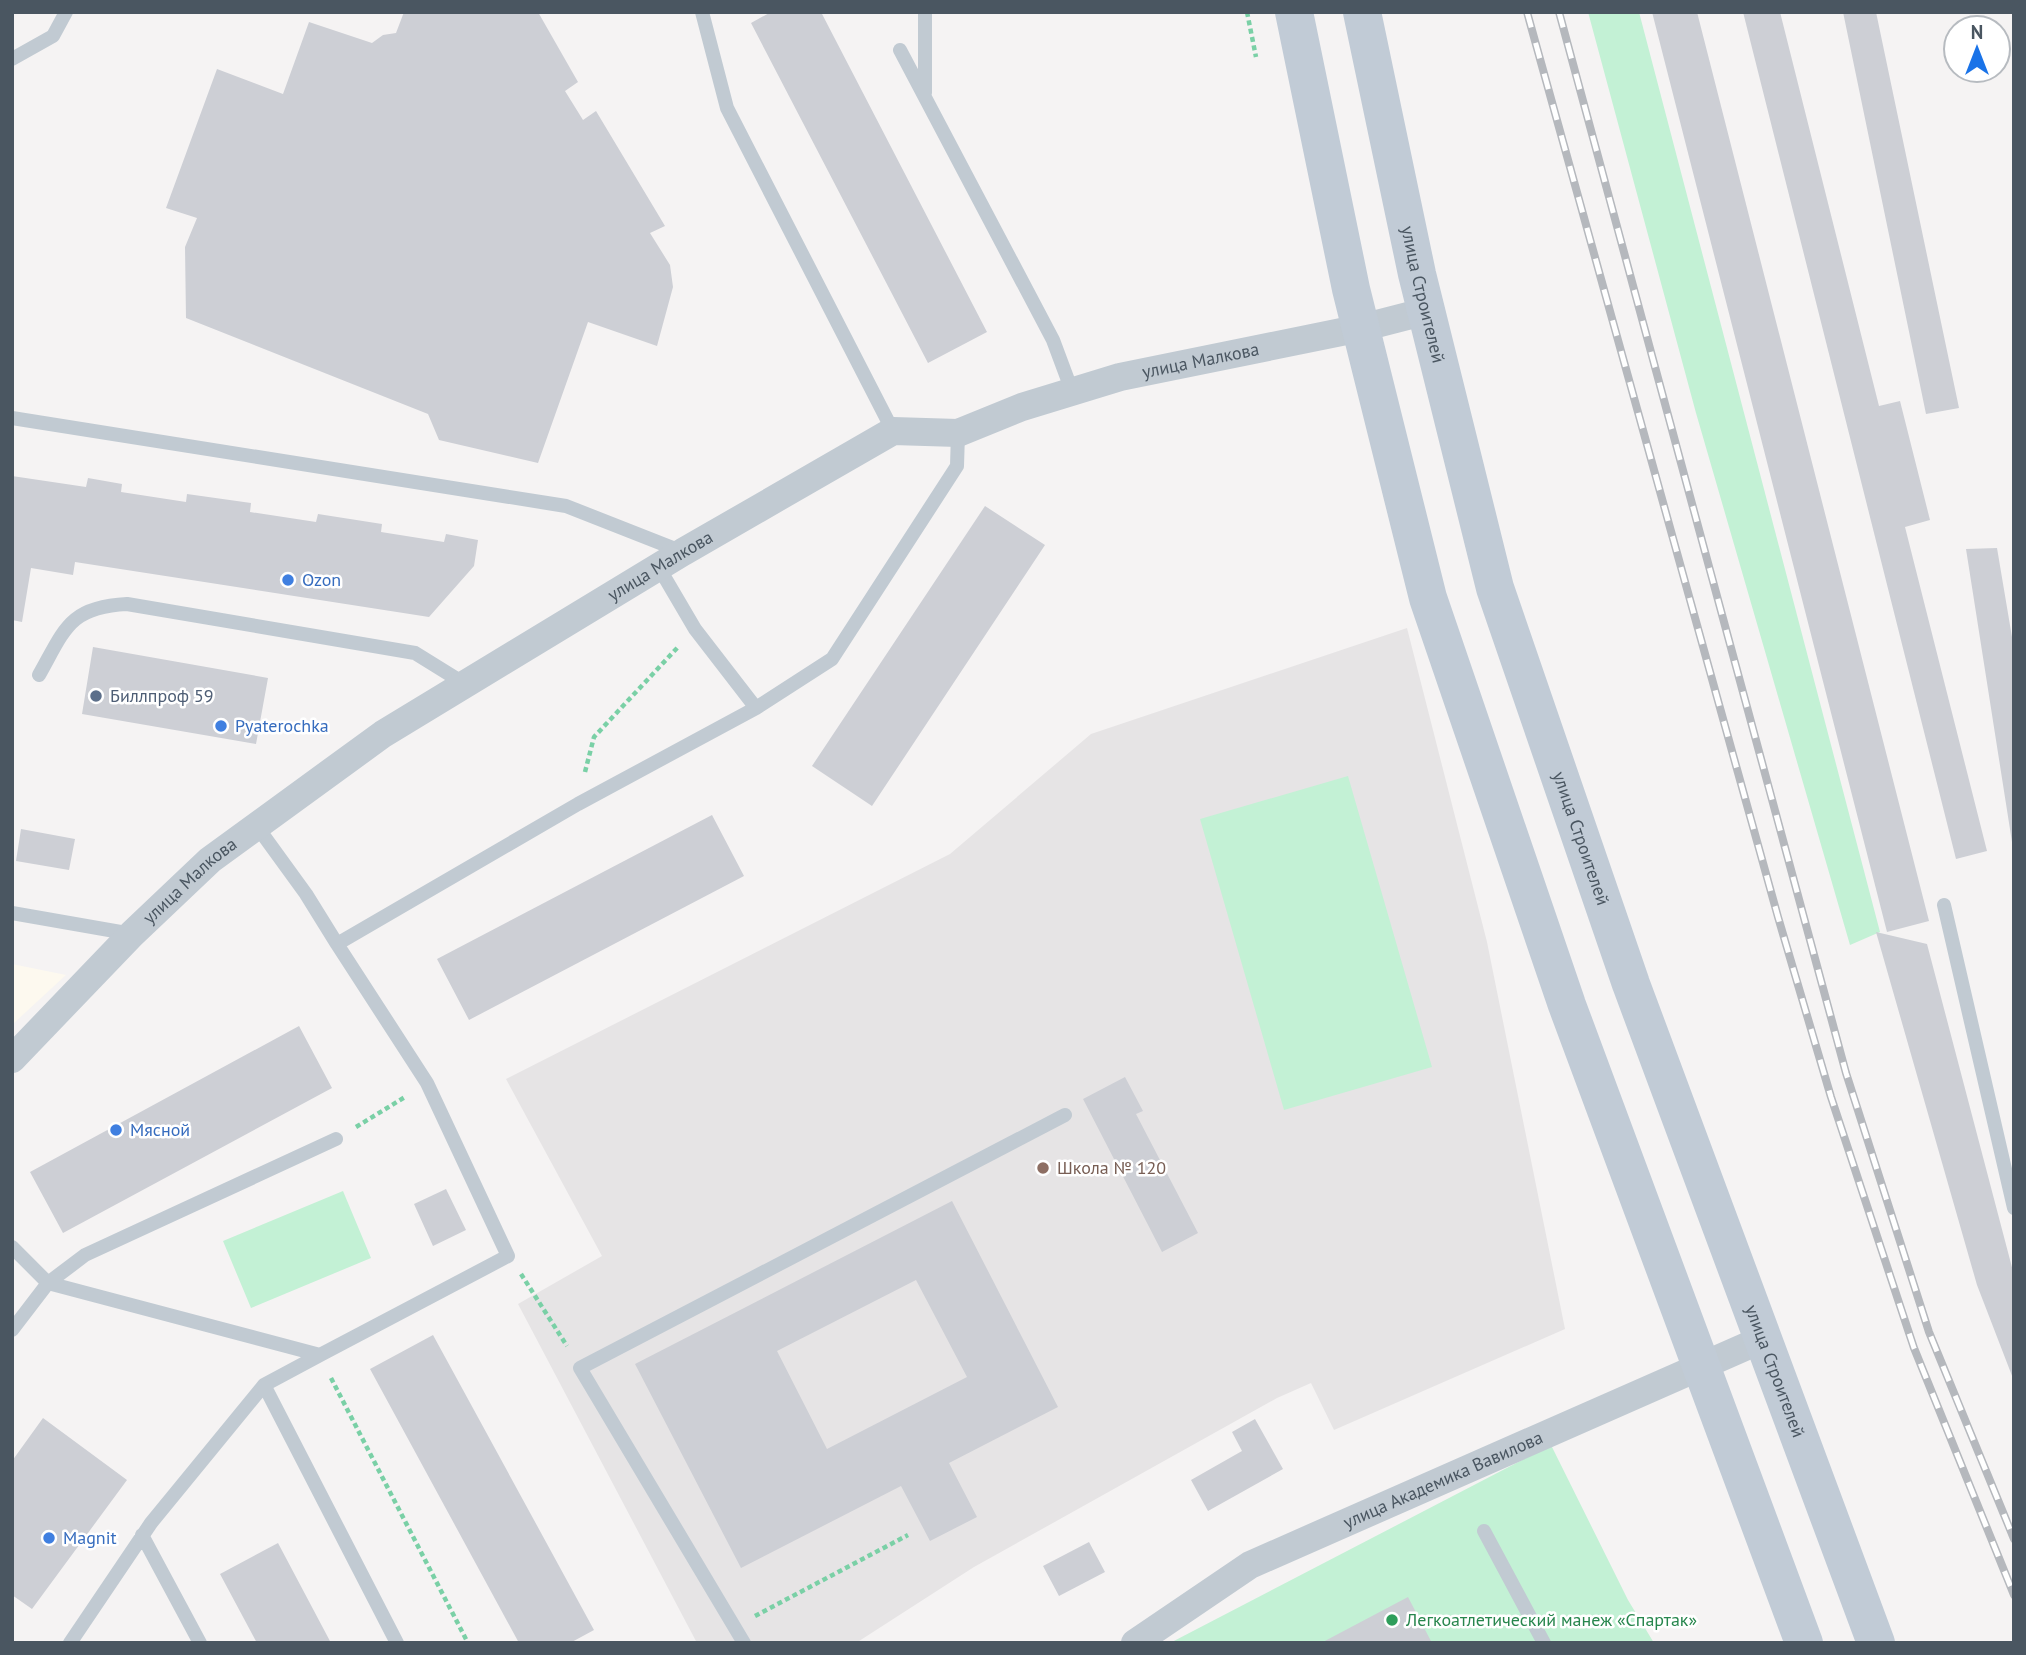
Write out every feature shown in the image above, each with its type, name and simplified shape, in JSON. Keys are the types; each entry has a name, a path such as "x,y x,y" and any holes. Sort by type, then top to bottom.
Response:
{"main road":[{"path":"1294,12 1361,328 1428,598 1567,1005 1804,1643"},
{"name":"улица Строителей","path":"1363,12 1426,311 1495,588 1631,984 1876,1643"}],"street":[{"name":"улица Малкова","path":"12,1059 132,934 210,860 383,734 683,551 893,431 958,432 1072,391 1120,377 1361,328 1426,311"},
{"name":"улица Академика Вавилова","path":"1135,1643 1250,1565 1763,1339"}],"lane":[{"path":"12,59 53,36 66,12"},
{"path":"702,12 727,108 893,431"},
{"path":"925,12 925,97"},
{"path":"900,50 1053,340 1072,391"},
{"path":"12,418 566,506 683,551"},
{"path":"337,944 578,804 756,708 832,659 957,466 958,432"},
{"path":"658,566 695,629 756,708"},
{"path":"39,675 68,624 97,606 127,604 415,653 465,684"},
{"path":"70,1643 142,1535 264,1385 508,1256 427,1083 306,894 256,825"},
{"path":"1944,905 2014,1208"},
{"path":"12,914 132,934"},
{"path":"744,1643 580,1368 1065,1115"},
{"path":"12,1330 48,1283 85,1255 336,1139"},
{"path":"12,1247 48,1283 320,1355"},
{"path":"264,1385 397,1643"},
{"path":"1484,1531 1544,1643"},
{"path":"142,1535 200,1643"}],"path":[{"path":"1247,12 1256,57"},
{"path":"578,804 594,737 695,629"},
{"path":"336,1139 427,1083"},
{"path":"536,1295 580,1368"},
{"path":"320,1355 468,1643"},
{"path":"735,1626 908,1535"}],"shaded area":[{"name":"Школа № 120","path":"1407,628 1487,942 1565,1329 1334,1430 1311,1383 1277,1398 974,1567 856,1643 697,1643 518,1304 602,1256 506,1079 950,854 1091,734"},
{"path":"12,964 66,975 12,1025"}],"green space":[{"path":"1588,12 1639,12 1880,932 1850,945 1696,413"},
{"path":"1348,776 1432,1067 1284,1110 1200,819"},
{"path":"343,1191 371,1258 251,1308 223,1241"},
{"path":"1551,1445 1628,1600 1654,1643 1170,1643"}],"building":[{"path":"404,12 538,12 578,82 565,91 583,120 596,111 665,226 650,233 670,265 673,287 657,346 588,322 538,463 439,440 428,414 186,318 185,247 197,218 166,208 217,69 283,94 309,22 372,43 383,35 396,33"},
{"path":"771,12 821,12 987,332 928,363 751,23"},
{"path":"1652,12 1697,12 1929,921 1887,932"},
{"path":"1743,12 1780,12 1879,406 1900,401 1930,520 1905,527 1987,851 1956,859"},
{"path":"1843,12 1876,12 1959,408 1926,414"},
{"path":"12,476 86,487 88,478 122,484 121,492 186,502 187,494 251,503 250,512 316,522 318,514 382,524 381,532 444,542 446,534 478,540 474,566 429,617 75,562 73,575 31,568 22,622 12,620"},
{"path":"985,506 1045,545 872,806 812,766"},
{"path":"1997,548 2014,649 2012,842 1966,549"},
{"path":"93,647 268,678 256,744 82,714"},
{"path":"712,815 744,876 469,1020 437,959"},
{"path":"21,829 75,839 69,870 16,861"},
{"path":"1876,932 1927,944 2014,1275 2014,1381 1977,1285"},
{"path":"299,1026 332,1088 63,1233 30,1172"},
{"path":"1125,1077 1143,1111 1136,1114 1198,1233 1162,1252 1083,1099"},
{"path":"446,1189 466,1230 433,1246 414,1204"},
{"path":"952,1201 1058,1407 949,1463 977,1517 930,1541 901,1486 741,1568 635,1364","holes":["916,1280 967,1377 827,1449 777,1351"]},
{"path":"433,1335 594,1630 570,1643 519,1643 370,1369"},
{"name":"Magnit","path":"43,1418 127,1480 32,1609 12,1595 12,1461"},
{"path":"1255,1419 1283,1469 1208,1511 1191,1480 1242,1451 1232,1432"},
{"path":"1089,1542 1105,1572 1059,1596 1043,1566"},
{"path":"278,1543 331,1643 257,1643 220,1574"},
{"name":"Легкоатлетический манеж «Спартак»","path":"1408,1597 1432,1643 1321,1643"}],"railway":[{"path":"1527,12 1778,917 1831,1097 1914,1348 2014,1595"},
{"path":"1559,12 1846,1073 1929,1332 2014,1539"}],"place":[{"name":"Ozon","path":"288,580"},
{"name":"Биллпроф 59","path":"96,696"},
{"name":"Pyaterochka","path":"221,726"},
{"name":"Мясной","path":"116,1130"},
{"name":"Школа № 120","path":"1043,1168"},
{"name":"Magnit","path":"49,1538"},
{"name":"Легкоатлетический манеж «Спартак»","path":"1392,1620"}]}
